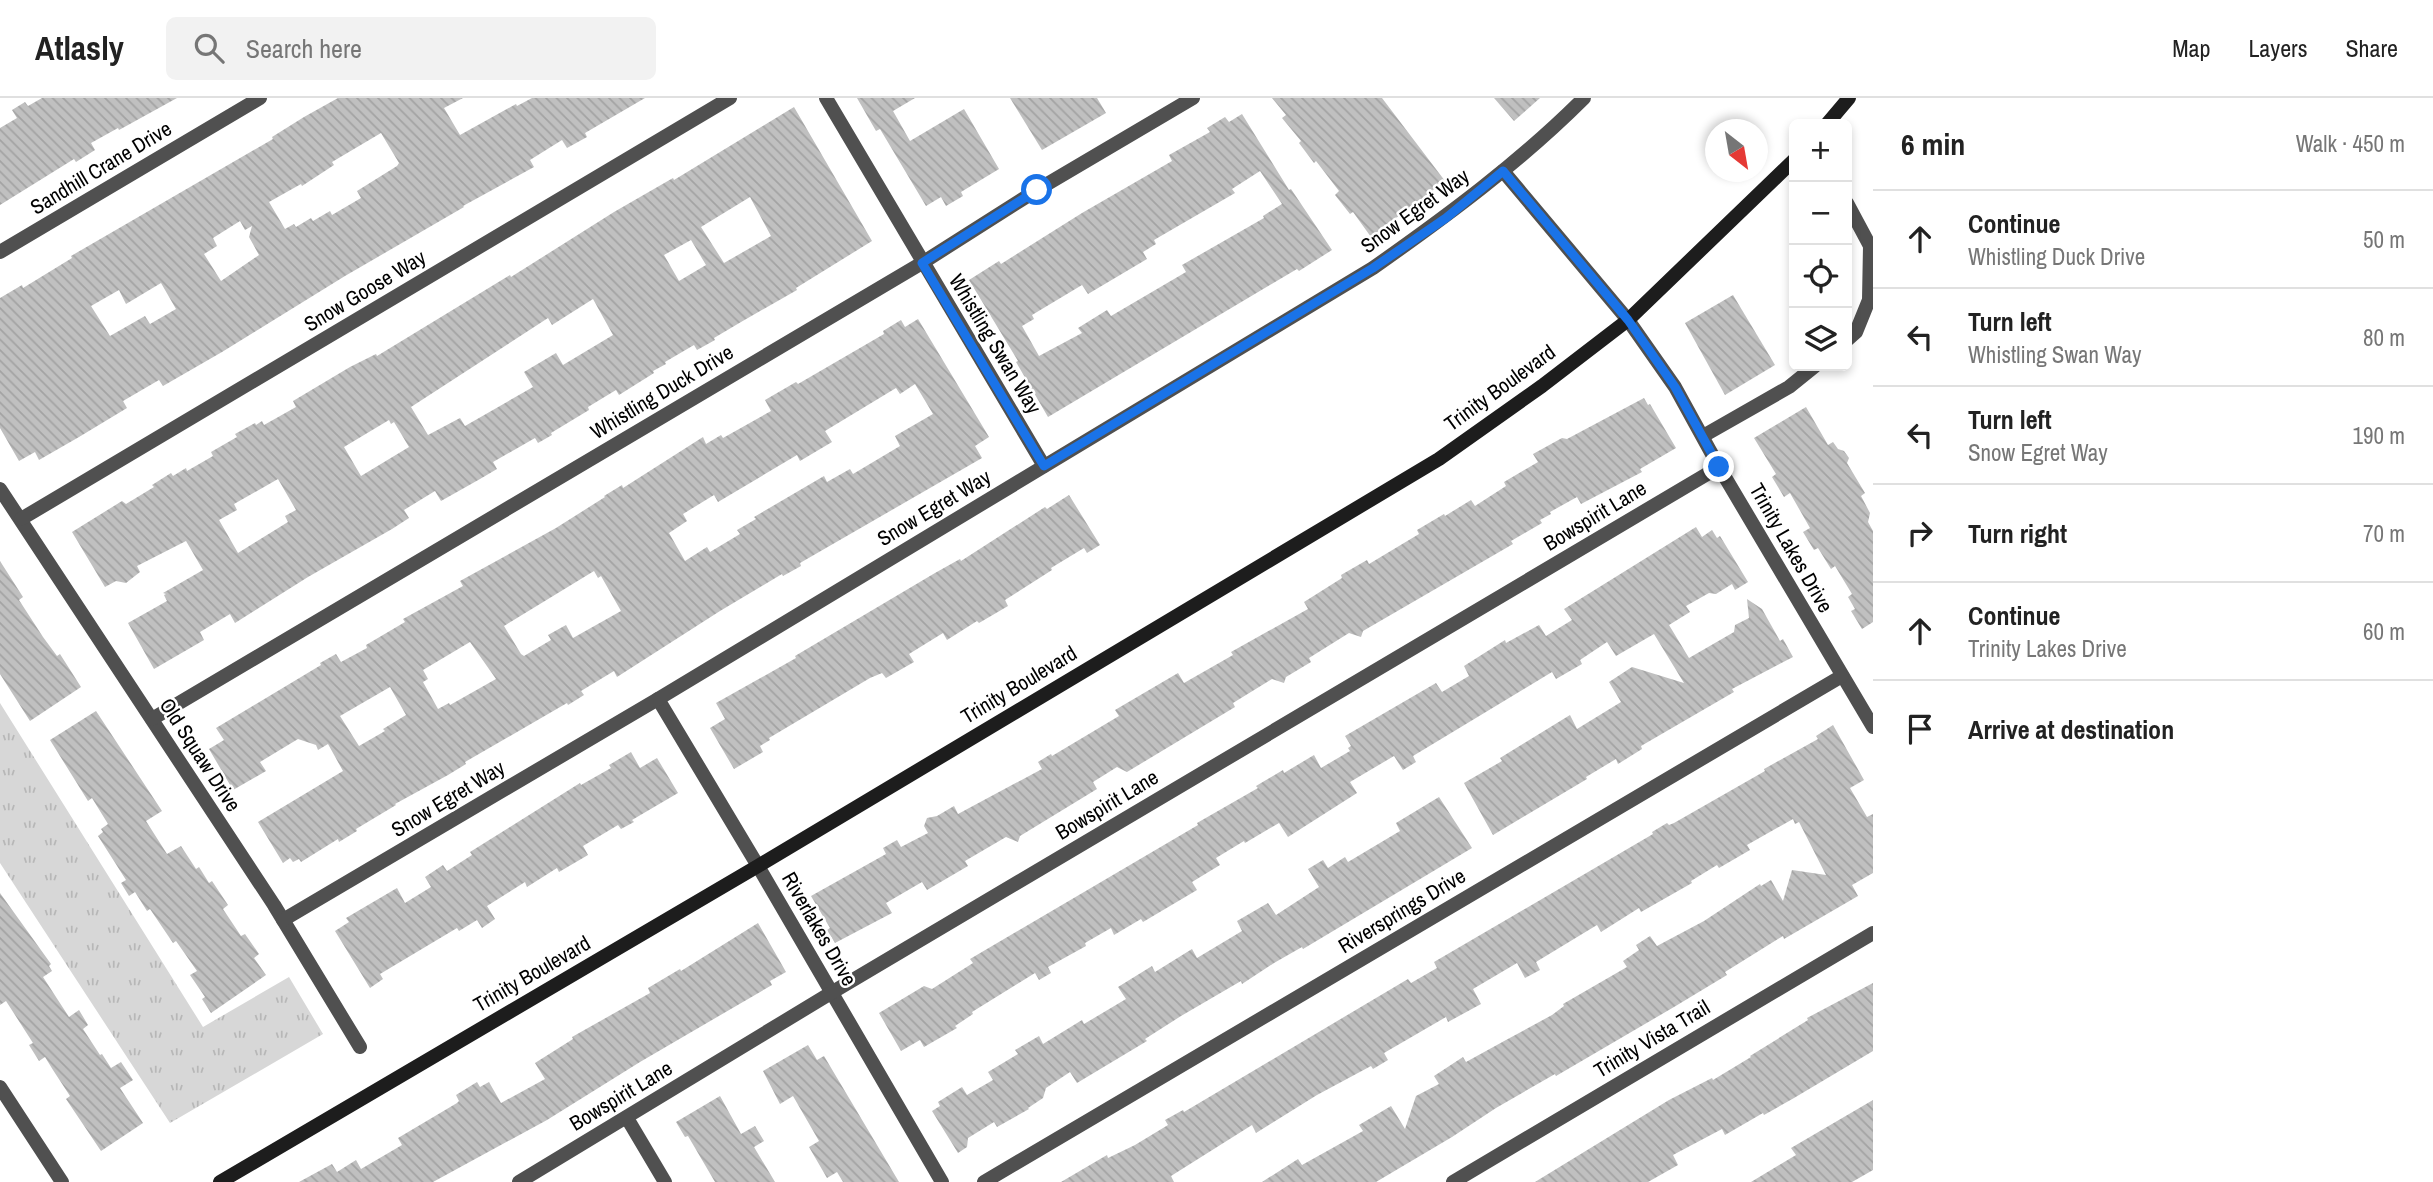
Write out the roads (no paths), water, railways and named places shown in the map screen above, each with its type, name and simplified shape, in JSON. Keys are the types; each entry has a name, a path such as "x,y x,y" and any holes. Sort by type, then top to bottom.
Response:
{"main road":[{"path":"1831,119 1849,98"},
{"name":"Trinity Boulevard","path":"220,1182 758,866 1439,459 1542,386 1628,320 1789,165"}],"street":[{"name":"Sandhill Crane Drive","path":"0,252 260,98"},
{"name":"Snow Goose Way","path":"21,519 730,98"},
{"name":"Whistling Swan Way","path":"826,98 1044,466"},
{"name":"Whistling Duck Drive","path":"152,719 922,263 1037,190 1193,98"},
{"name":"Snow Egret Way","path":"283,920 658,699 1373,268 1446,218 1584,98"},
{"name":"Trinity Lakes Drive","path":"1503,171 1628,320 1675,387 1719,467 1873,727"},
{"path":"1852,212 1870,246 1869,300 1852,336"},
{"path":"1703,436 1789,387 1809,371"},
{"name":"Bowspirit Lane","path":"519,1182 831,993 1719,467"},
{"name":"Old Squaw Drive","path":"0,489 283,920 360,1047"},
{"name":"Riversprings Drive","path":"984,1182 1842,676"},
{"name":"Riverlakes Drive","path":"658,699 942,1182"},
{"name":"Trinity Vista Trail","path":"1453,1182 1873,933"},
{"path":"0,1087 62,1182"},
{"path":"627,1118 665,1182"}]}
